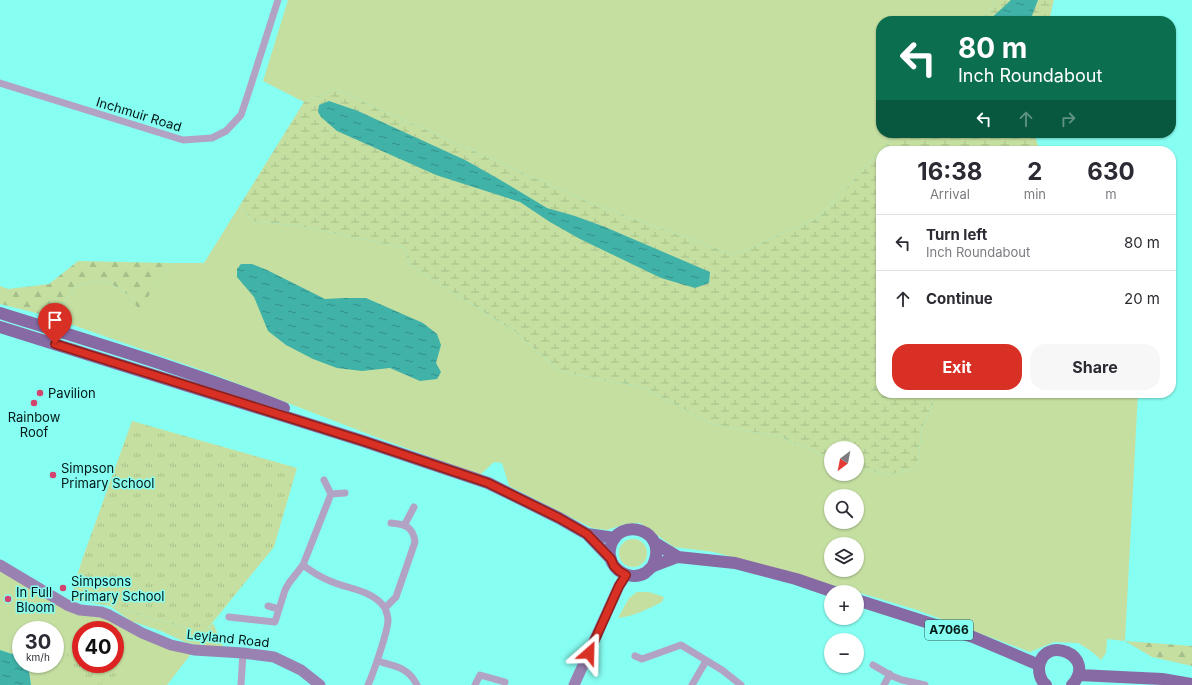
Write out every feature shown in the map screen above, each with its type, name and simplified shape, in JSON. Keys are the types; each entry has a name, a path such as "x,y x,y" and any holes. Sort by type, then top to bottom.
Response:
{"main road":[{"path":"0,313 183,371 251,395 363,441"},
{"path":"0,327 363,441 488,483 559,518 587,534 611,559"},
{"path":"678,557 652,567 645,573 636,576 626,575 619,571 614,566 610,551 611,544 621,532 628,529 636,529 648,534 655,543 678,557 735,563 796,579 824,589"},
{"path":"587,534 615,538"},
{"path":"652,567 656,560 657,552 655,543"},
{"name":"A7066","path":"864,602 973,637 1039,665"},
{"path":"1046,685 1040,678 1039,672 1039,665 1042,659 1051,651 1064,650 1075,657 1079,669 1075,680 1162,679 1192,684"}],"street":[{"name":"Inchmuir Road","path":"0,83 183,140 212,138 226,130 240,115 278,0"},
{"path":"230,617 275,622 287,587 303,565 331,494 324,480"},
{"path":"331,494 345,493"},
{"path":"405,524 414,507"},
{"path":"385,608 396,597 415,542 414,536 405,524 391,523"},
{"name":"Leyland Road","path":"0,565 66,605 80,610 101,612 109,615 142,633 171,645 194,650 274,657 301,670 320,685"},
{"path":"303,565 331,582 371,595 385,608 388,620 387,627 368,685"},
{"path":"574,685 619,586 626,575"},
{"path":"268,606 279,609"},
{"path":"635,656 642,659 681,645 722,670 741,685"},
{"path":"241,685 242,653"},
{"path":"377,661 406,670 418,685"},
{"path":"692,685 706,661"},
{"path":"873,665 902,680 925,685"},
{"path":"884,685 890,674"},
{"path":"475,685 480,675 505,682"}],"green space":[{"path":"288,0 996,0 985,16 876,16 876,138 893,138 886,146 876,146 876,156 818,218 734,255 588,202 334,89 304,102 263,81"},
{"path":"996,0 1054,0 1050,16 985,16"},
{"path":"334,89 588,202 734,255 818,218 876,156 876,398 936,398 922,428 917,468 888,475 864,469 864,441 824,441 824,456 781,437 713,424 640,386 560,371 514,331 410,265 404,248 301,226 252,221 240,205 304,102"},
{"path":"893,138 1036,138 1038,146 886,146"},
{"path":"240,205 252,221 301,226 404,248 410,265 514,331 560,371 640,386 713,424 781,437 824,456 824,481 864,481 864,469 888,475 917,468 922,428 936,398 1138,398 1125,641 1107,639 1106,653 1101,660 1091,651 1078,643 1054,642 1030,652 917,610 864,594 864,585 832,585 714,552 674,547 640,523 625,524 607,530 592,528 509,486 502,463 494,462 480,475 376,437 210,373 44,315 64,302 76,287 91,281 110,283 129,295 139,309 171,263 204,263"},
{"path":"78,261 171,263 139,310 129,295 110,283 91,281 76,287 64,302 44,315 0,304 0,286 8,289 49,284"},
{"path":"132,421 297,468 274,547 204,633 110,606 70,599 82,560"},
{"path":"633,539 643,543 647,553 643,563 633,567 623,563 619,553 623,543"},
{"path":"0,565 57,600 115,621 72,621 72,673 124,673 124,624 194,650 167,685 31,685 29,673 64,673 64,621 12,621 12,654 0,650"},
{"path":"637,592 649,592 664,597 662,602 646,610 630,616 618,618 629,598"},
{"path":"110,606 204,633 213,623 223,646 202,646 185,642 161,631 131,621"},
{"path":"72,635 72,665 64,650"},
{"path":"1125,641 1192,646 1192,666 1152,657"},
{"path":"76,673 117,673 103,684 81,682"}],"water":[{"path":"1011,0 1038,0 1032,16 993,16"},
{"path":"329,101 358,111 465,160 547,208 605,227 710,272 709,283 695,288 661,278 580,239 550,222 520,202 436,175 337,131 321,117 318,112 319,105"},
{"path":"241,264 252,264 267,270 325,299 366,298 423,323 437,334 441,345 436,363 441,372 437,379 420,381 390,368 362,371 337,368 313,359 286,345 268,331 254,297 237,277 237,269"},
{"path":"0,650 12,654 12,673 29,673 31,685 0,685"}],"place":[{"name":"Pavilion","path":"40,393"},
{"name":"Rainbow Roof","path":"34,403"},
{"name":"Simpson Primary School","path":"53,475"},
{"name":"Simpsons Primary School","path":"63,588"},
{"name":"In Full Bloom","path":"8,599"}],"route":[{"path":"55,344 363,441 488,483 568,523 587,534 611,559 614,566 626,575 619,586 589,653"}]}
